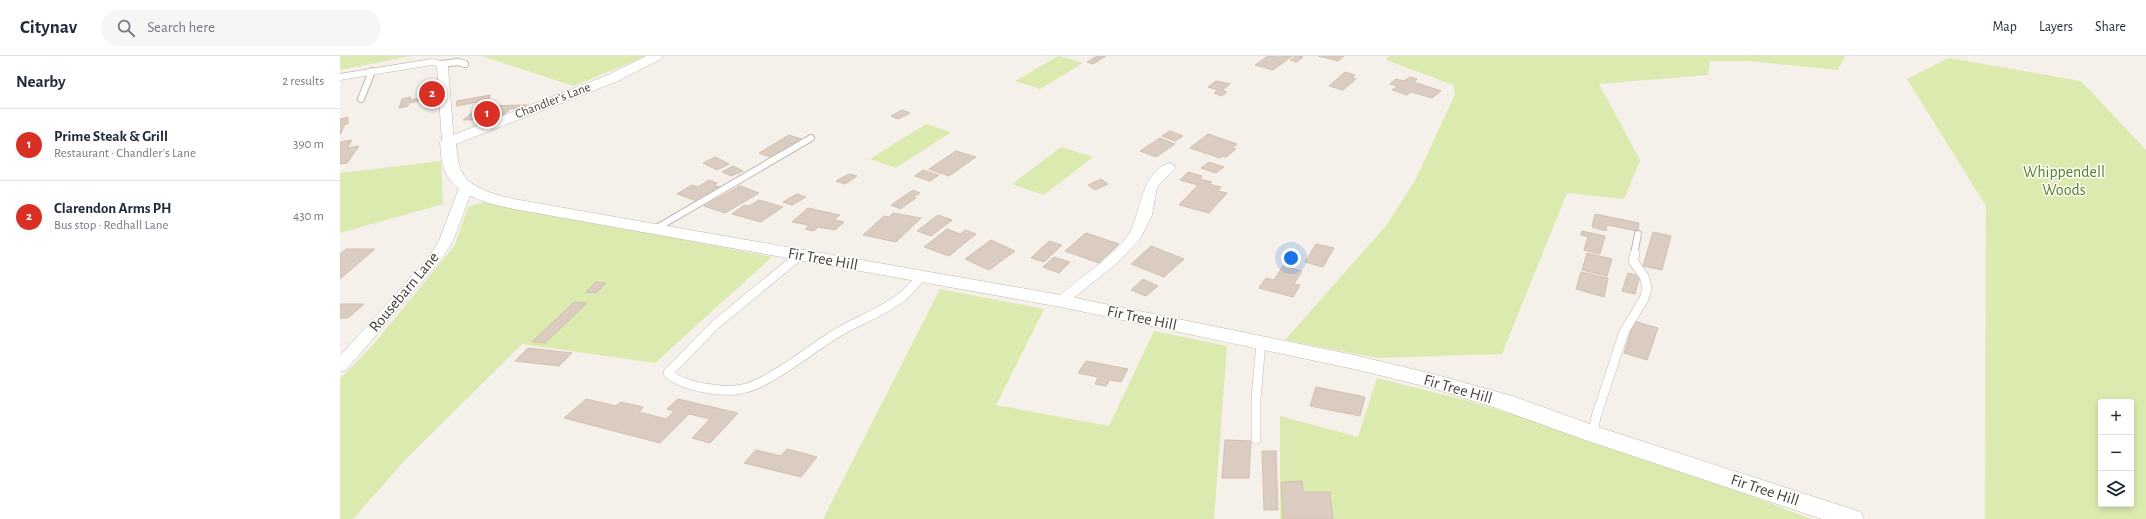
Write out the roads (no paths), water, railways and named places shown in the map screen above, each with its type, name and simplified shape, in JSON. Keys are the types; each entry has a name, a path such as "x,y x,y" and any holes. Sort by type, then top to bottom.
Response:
{"street":[{"name":"Chandler's Lane","path":"448,142 613,78 656,56"},
{"path":"340,77 432,62 441,64 443,67 448,142"},
{"name":"Fir Tree Hill","path":"448,142 454,174 466,188 483,196 655,229 1061,301 1260,342 1433,380 1504,402 1593,434 1852,519"},
{"path":"1061,301 1110,262 1135,236 1146,215 1151,187 1161,174 1170,167"},
{"name":"Rousebarn Lane","path":"340,366 433,261 446,241 466,188"}],"lane":[{"path":"441,64 458,62 465,64"},
{"path":"360,99 372,71"},
{"path":"655,229 811,138"},
{"path":"1593,434 1596,417 1624,332 1644,299 1647,289 1645,278 1633,261 1638,234"},
{"path":"800,255 781,274 745,299 682,356 668,373 674,379 683,383 731,391 747,388 766,378 837,333 903,296 922,276"},
{"path":"1256,439 1260,342"}],"place":[{"name":"Clarendon Arms PH","path":"432,94"},
{"name":"Prime Steak & Grill","path":"487,114"}],"park label":[{"name":"Whippendell Woods","path":"2064,181"}]}
